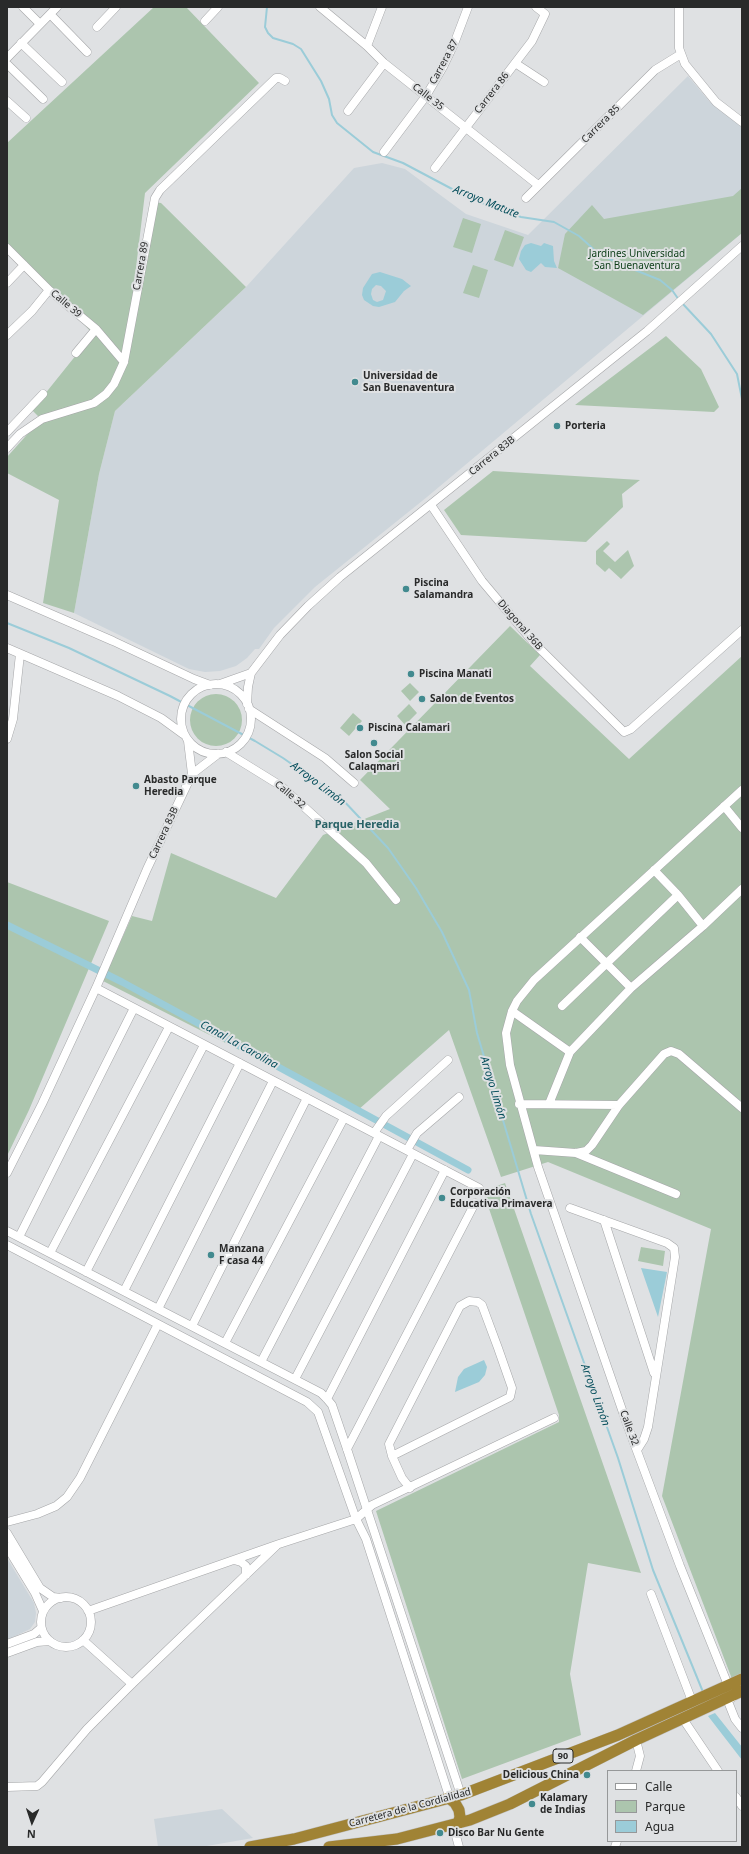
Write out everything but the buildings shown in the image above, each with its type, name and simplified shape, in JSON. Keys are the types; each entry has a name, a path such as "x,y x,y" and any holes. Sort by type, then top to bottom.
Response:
{"highway":[{"name":"Carretera de la Cordialidad","path":"250,1847 294,1839 455,1797 618,1735 742,1679"},
{"name":"90","path":"329,1847 397,1839 456,1825 470,1820 510,1804 636,1740 742,1691"},
{"path":"455,1797 461,1809 470,1820"},
{"path":"455,1797 460,1817 456,1825"}],"street":[{"path":"23,7 40,24"},
{"path":"7,58 57,7"},
{"path":"96,27 116,7"},
{"path":"205,21 218,7"},
{"name":"Calle 35","path":"320,7 367,46 384,63 538,185"},
{"path":"367,46 382,7"},
{"name":"Carrera 87","path":"384,152 426,96 449,55 468,7"},
{"name":"Carrera 86","path":"435,168 532,41 545,14 536,7"},
{"path":"679,7 680,54 691,73 703,88 716,102 742,121"},
{"path":"50,14 87,52"},
{"path":"21,43 62,82"},
{"name":"Carrera 85","path":"526,198 655,70 680,54"},
{"path":"348,111 384,63"},
{"path":"515,63 544,82"},
{"path":"7,64 43,99"},
{"name":"Carrera 89","path":"7,448 20,434 42,419 94,403 114,384 124,362 154,198 160,190 276,78 280,78 285,81"},
{"path":"8,105 26,118"},
{"name":"Carrera 83B","path":"248,706 248,686 251,673 280,635 308,606 340,577 431,505 665,314 742,246"},
{"name":"Calle 39","path":"7,248 50,290 96,329 124,362"},
{"path":"7,283 24,266"},
{"path":"7,335 32,311 50,290"},
{"path":"76,353 96,329"},
{"path":"7,432 43,394"},
{"name":"Diagonal 36B","path":"431,505 482,581 535,644 624,732 631,729 742,630"},
{"path":"7,595 120,644 194,679 210,684 219,684 251,673"},
{"path":"7,648 118,696 161,718 201,751 222,753"},
{"path":"7,739 13,719 20,654"},
{"path":"210,684 200,688 192,694 183,705 181,712 181,720 187,738 192,774 222,753 241,743 249,729 250,720 248,706"},
{"path":"219,684 236,690 248,706 325,758 354,783"},
{"name":"Calle 32","path":"222,753 281,786 366,863 396,900"},
{"name":"Carrera 83B","path":"7,1173 42,1104 98,984 147,869 192,774"},
{"name":"Calle 32","path":"728,1685 680,1566 637,1450 538,1168 510,1065 506,1034 512,1011 518,1000 534,980 742,790"},
{"path":"724,806 742,828"},
{"path":"654,870 678,895 703,926"},
{"path":"549,1104 570,1052 631,988 703,926 742,889"},
{"path":"562,1006 678,895"},
{"path":"580,938 631,988"},
{"path":"98,984 134,1008 169,1027 478,1188"},
{"path":"19,1237 134,1008"},
{"path":"512,1011 570,1052"},
{"path":"50,1253 169,1027"},
{"path":"86,1272 204,1044"},
{"path":"534,1150 576,1153 586,1151 592,1145 619,1105 664,1054 671,1051 679,1054 742,1108"},
{"path":"261,1362 377,1135 379,1125 386,1116 448,1060"},
{"path":"124,1291 240,1063"},
{"path":"158,1309 273,1080"},
{"path":"295,1379 410,1152 412,1142 417,1133 458,1097"},
{"path":"192,1326 307,1098"},
{"path":"520,1104 619,1105"},
{"path":"225,1343 344,1118"},
{"path":"576,1153 676,1194"},
{"path":"327,1398 445,1170"},
{"path":"347,1449 475,1203"},
{"path":"570,1208 667,1243 674,1248 674,1257 648,1427 644,1439 637,1450"},
{"path":"604,1220 655,1376"},
{"path":"7,1231 295,1379 321,1393 327,1398 332,1405 366,1508 455,1797"},
{"path":"7,1245 307,1402 318,1412 356,1519 366,1539 455,1797"},
{"path":"392,1456 510,1397 512,1388 503,1361 482,1305 478,1302 469,1301 460,1306 388,1444 392,1456 402,1478 410,1488"},
{"path":"7,1522 36,1514 56,1506 67,1497 80,1478 158,1324"},
{"path":"235,1364 241,1351"},
{"path":"88,1611 279,1544 356,1519 363,1514 366,1508 554,1418"},
{"path":"7,1533 40,1588 53,1597 62,1598 77,1600 88,1611 90,1626 83,1640 69,1647 59,1646 50,1641 41,1628 43,1611 52,1601 62,1598"},
{"path":"7,1787 37,1786 87,1729 132,1684 279,1544"},
{"path":"7,1547 35,1593 43,1611"},
{"path":"234,1560 242,1562 246,1566 246,1575"},
{"path":"651,1594 692,1701"},
{"path":"7,1644 34,1634 41,1628"},
{"path":"83,1640 132,1684"},
{"path":"7,1653 37,1642 50,1641"},
{"path":"742,1696 723,1700 742,1728"},
{"path":"683,1719 717,1770"},
{"path":"636,1740 640,1756 636,1770"},
{"path":"456,1825 459,1847"}],"shaded area":[{"name":"Universidad de San Buenaventura","path":"688,76 709,101 742,127 742,233 427,497 315,587 274,628 259,649 255,649 247,658 236,666 220,671 205,672 189,669 74,613 99,474 115,411 246,287 354,168 382,163 405,169 466,214 528,235"},
{"path":"7,1558 34,1603 36,1613 35,1622 30,1629 7,1640"},
{"path":"222,1809 253,1838 201,1847 158,1847 154,1819"}],"green space":[{"path":"154,7 186,7 259,83 145,193 127,342 153,202 161,203 246,287 115,411 99,474 74,613 43,603 59,500 7,473 7,457 41,419 32,410 93,334 7,243 7,143"},
{"name":"Jardines Universidad San Buenaventura","path":"742,188 742,233 643,315 558,268 565,234 592,205 604,219 733,196"},
{"path":"463,218 481,224 472,253 453,247"},
{"path":"505,230 524,237 513,267 494,260"},
{"path":"473,265 488,270 479,298 463,293"},
{"path":"666,336 701,369 719,407 714,412 575,405"},
{"path":"493,471 640,480 622,494 623,507 586,542 461,535 444,510"},
{"path":"607,541 610,544 603,551 615,562 628,550 634,566 621,579 609,568 605,572 596,564 596,551"},
{"path":"510,626 540,655 530,666 629,759 742,656 742,1675 732,1679 662,1496 711,1229 548,1162 501,1177 449,1030 358,1110 103,981 132,916 152,921 171,853 276,898 323,835 390,809 360,780"},
{"path":"410,683 419,692 410,701 401,691"},
{"path":"211,694 221,694 231,698 238,705 242,715 242,725 238,735 231,742 221,746 211,746 201,742 194,735 190,725 190,715 194,705 201,698"},
{"path":"409,704 417,713 405,725 397,716"},
{"path":"353,713 362,721 349,736 340,728"},
{"path":"7,882 109,921 29,1110 7,1156"},
{"path":"505,1183 641,1573 588,1563 570,1674 581,1735 462,1779 376,1511 559,1422 559,1415 483,1191"},
{"path":"641,1247 665,1251 663,1266 638,1261"}],"water":[{"path":"531,243 541,246 544,243 553,246 554,261 557,268 545,267 541,263 531,272 526,270 519,259 521,251 525,245"},
{"path":"380,272 402,279 411,286 404,291 395,302 379,307 373,306 364,300 362,295 363,288 372,274","holes":["376,285 381,286 386,291 383,300 377,302 373,300 371,294 372,289"]},
{"path":"641,1268 667,1272 658,1317"},
{"path":"484,1360 487,1367 485,1375 479,1382 455,1392 458,1377 464,1369"},
{"path":"715,1713 742,1747 742,1760 708,1716"}],"waterway":[{"name":"Arroyo Matute","path":"267,7 265,27 268,33 273,38 293,44 301,49 321,81 329,99 332,115 337,123 373,152 403,163 471,199 521,217 554,222 579,236 599,254 660,280 672,290 679,300"},
{"name":"Arroyo Matute","path":"682,303 711,334 737,374 742,399"},
{"name":"Arroyo Limón","path":"7,623 69,648 170,696 255,741 283,758 342,799 388,848 416,888 442,932 469,990 477,1033 531,1214 618,1458 653,1570 703,1692"},
{"name":"Canal La Carolina","path":"7,925 122,982 468,1170"}],"place":[{"name":"Universidad de San Buenaventura","path":"355,382"},
{"name":"Porteria","path":"557,426"},
{"name":"Piscina Salamandra","path":"406,589"},
{"name":"Piscina Manati","path":"411,674"},
{"name":"Salon de Eventos","path":"422,699"},
{"name":"Piscina Calamari","path":"360,728"},
{"name":"Salon Social Calaqmari","path":"374,743"},
{"name":"Abasto Parque Heredia","path":"136,786"},
{"name":"Corporación Educativa Primavera","path":"442,1198"},
{"name":"Manzana F casa 44","path":"211,1255"},
{"name":"Delicious China","path":"587,1775"},
{"name":"Kalamary de Indias","path":"532,1804"},
{"name":"Disco Bar Nu Gente","path":"440,1833"}],"district":[{"name":"Parque Heredia","path":"357,825"}]}
